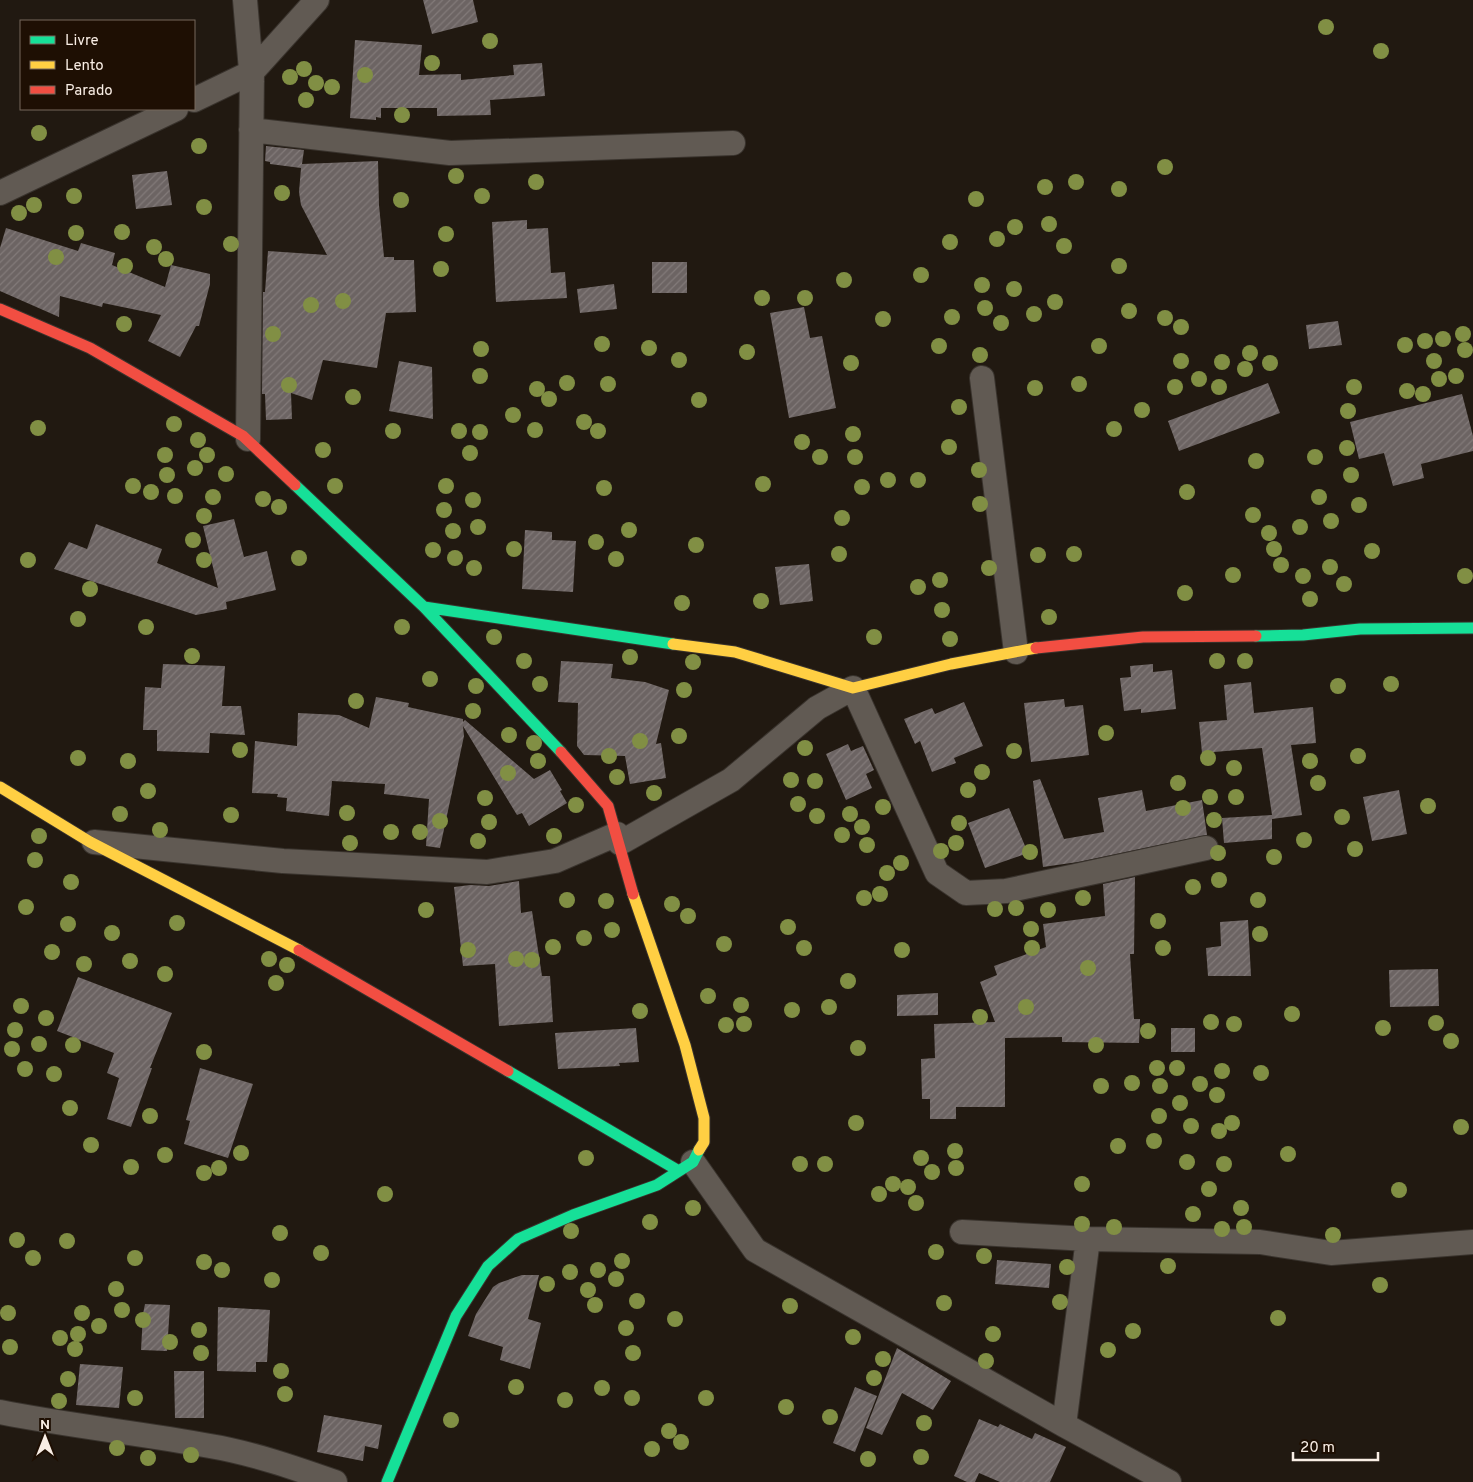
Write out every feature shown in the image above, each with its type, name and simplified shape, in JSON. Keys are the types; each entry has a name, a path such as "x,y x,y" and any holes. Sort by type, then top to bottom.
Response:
{"street":[{"path":"245,0 252,72 245,438"},
{"path":"195,100 252,72 316,0"},
{"path":"245,438 252,72"},
{"path":"0,193 174,110"},
{"path":"251,130 450,153 734,143"},
{"path":"0,309 90,348 245,438 424,607 550,738 608,806 619,839 634,899 685,1045 704,1118 704,1142 686,1167 658,1185 573,1215 518,1239 488,1266 456,1316 387,1482"},
{"path":"982,378 1016,652"},
{"path":"424,607 735,652 853,688 937,873 966,892 1006,891 1206,848"},
{"path":"90,842 283,861 487,872 555,861 619,839 731,780 817,708 853,688 951,664 1033,648 1143,637 1303,635 1360,629 1473,628"},
{"path":"0,787 90,842 298,949 686,1167 755,1250 1064,1425 1169,1482"},
{"path":"962,1232 1088,1239 1260,1242 1331,1254 1473,1242"},
{"path":"1064,1425 1088,1239"},
{"path":"0,1412 53,1423 212,1446 304,1471 335,1482"}],"building":[{"path":"423,0 473,0 478,22 432,34"},
{"path":"355,40 422,45 419,75 461,74 461,80 514,75 513,65 542,63 545,96 490,100 491,115 437,116 437,108 381,108 381,118 376,117 376,120 350,118"},
{"path":"266,146 304,150 302,164 378,161 379,205 384,257 394,257 394,260 414,260 416,312 386,313 377,368 323,360 312,400 291,393 292,419 266,420 265,394 262,394 263,292 265,292 268,251 327,255 301,205 299,192 301,168 270,164 270,162 265,161"},
{"path":"167,171 172,205 136,209 132,175"},
{"path":"527,220 527,229 548,228 551,273 565,272 567,298 496,302 492,222"},
{"path":"6,228 78,251 81,243 115,253 112,265 165,287 171,265 210,274 210,284 199,326 196,326 180,357 148,341 161,315 103,303 102,307 60,296 59,317 0,291 0,248"},
{"path":"652,262 687,262 687,293 652,293"},
{"path":"614,284 617,309 580,313 577,289"},
{"path":"804,307 810,338 822,336 836,408 789,418 770,313"},
{"path":"1338,321 1342,345 1309,349 1306,325"},
{"path":"399,361 432,367 433,419 389,411"},
{"path":"1268,383 1280,413 1179,451 1168,421"},
{"path":"1462,394 1473,436 1473,451 1421,464 1424,478 1393,486 1384,453 1359,459 1350,422"},
{"path":"234,519 244,557 267,551 276,590 226,602 227,609 196,615 54,569 69,542 87,549 96,524 162,549 157,563 218,588 203,526"},
{"path":"525,530 552,532 552,540 576,541 573,592 522,589"},
{"path":"809,564 813,601 780,605 775,567"},
{"path":"561,661 613,664 611,678 645,682 669,690 656,744 661,743 666,778 630,784 625,756 584,755 577,746 578,703 558,702"},
{"path":"163,664 225,666 222,706 241,706 245,735 210,733 209,753 157,751 157,730 143,730 145,687 161,688"},
{"path":"1153,664 1153,672 1172,670 1176,709 1141,713 1141,709 1124,711 1120,678 1131,677 1130,666"},
{"path":"1251,682 1254,713 1313,707 1316,743 1291,745 1302,815 1272,819 1272,839 1224,843 1222,818 1272,815 1262,748 1202,753 1199,722 1227,720 1224,685"},
{"path":"376,697 409,703 408,707 463,719 463,722 465,720 534,779 550,770 562,790 560,791 567,803 529,826 522,813 517,815 463,726 464,736 440,848 426,846 429,799 384,794 385,784 332,781 329,816 286,811 287,798 277,797 278,794 252,793 255,741 297,746 298,713 339,715 369,728"},
{"path":"1064,699 1065,707 1083,705 1089,755 1031,762 1024,703"},
{"path":"964,702 983,746 954,758 956,763 932,772 920,741 915,744 904,719 932,708 935,714"},
{"path":"848,744 851,751 863,746 874,770 866,774 872,788 846,800 826,754"},
{"path":"1040,779 1064,839 1104,832 1098,798 1142,790 1146,811 1202,800 1207,835 1078,862 1043,867 1033,781"},
{"path":"1399,790 1407,834 1372,841 1363,797"},
{"path":"1009,808 1028,853 985,868 968,823"},
{"path":"1135,877 1134,954 1130,954 1134,1019 1140,1019 1139,1043 1062,1042 1062,1037 1005,1038 1005,1107 956,1107 956,1119 930,1119 930,1099 922,1099 921,1059 935,1058 934,1024 995,1022 980,982 997,975 994,966 1046,947 1043,924 1105,916 1103,884"},
{"path":"519,881 521,913 532,911 542,976 550,976 553,1022 499,1026 495,964 463,966 454,887 470,885 489,886"},
{"path":"1248,920 1251,976 1208,976 1206,948 1221,946 1220,922"},
{"path":"1438,969 1439,1006 1390,1007 1389,970"},
{"path":"78,977 172,1013 150,1068 152,1068 131,1127 107,1119 119,1078 107,1073 114,1053 57,1031"},
{"path":"938,993 938,1015 897,1016 897,995"},
{"path":"636,1028 639,1062 619,1063 620,1066 558,1069 555,1033"},
{"path":"1171,1028 1195,1028 1195,1052 1171,1052"},
{"path":"200,1068 253,1084 228,1158 184,1144 190,1121 186,1120"},
{"path":"997,1260 1051,1264 1049,1288 995,1284"},
{"path":"522,1275 539,1275 528,1319 541,1323 530,1369 500,1360 503,1347 468,1336 476,1314 493,1287"},
{"path":"145,1304 170,1305 167,1351 141,1350"},
{"path":"218,1307 270,1310 267,1362 256,1362 256,1372 217,1371"},
{"path":"897,1348 951,1381 933,1410 902,1393 882,1435 866,1428"},
{"path":"80,1364 123,1367 119,1408 76,1405"},
{"path":"174,1371 204,1371 204,1418 175,1418"},
{"path":"855,1387 877,1396 855,1452 833,1443"},
{"path":"324,1415 382,1425 378,1449 365,1446 363,1461 317,1452"},
{"path":"979,1419 998,1427 1000,1424 1032,1439 1035,1433 1066,1447 1050,1482 1000,1482 979,1473 975,1482 967,1482 954,1476"}],"traffic: fast":[{"path":"295,485 424,607 561,752"},
{"path":"424,607 673,644"},
{"path":"1256,636 1303,635 1360,629 1473,628"},
{"path":"508,1071 679,1171"},
{"path":"387,1482 456,1316 488,1266 518,1239 573,1215 657,1185 693,1162 699,1150"}],"traffic: slow":[{"path":"673,644 735,652 853,688 951,664 1036,648"},
{"path":"0,787 90,842 299,950"},
{"path":"633,894 685,1045 704,1118 704,1142 699,1150"}],"traffic: jam":[{"path":"0,309 90,348 243,436 295,485"},
{"path":"1036,648 1143,637 1256,636"},
{"path":"561,752 608,806 633,894"},
{"path":"299,950 508,1071"}]}
